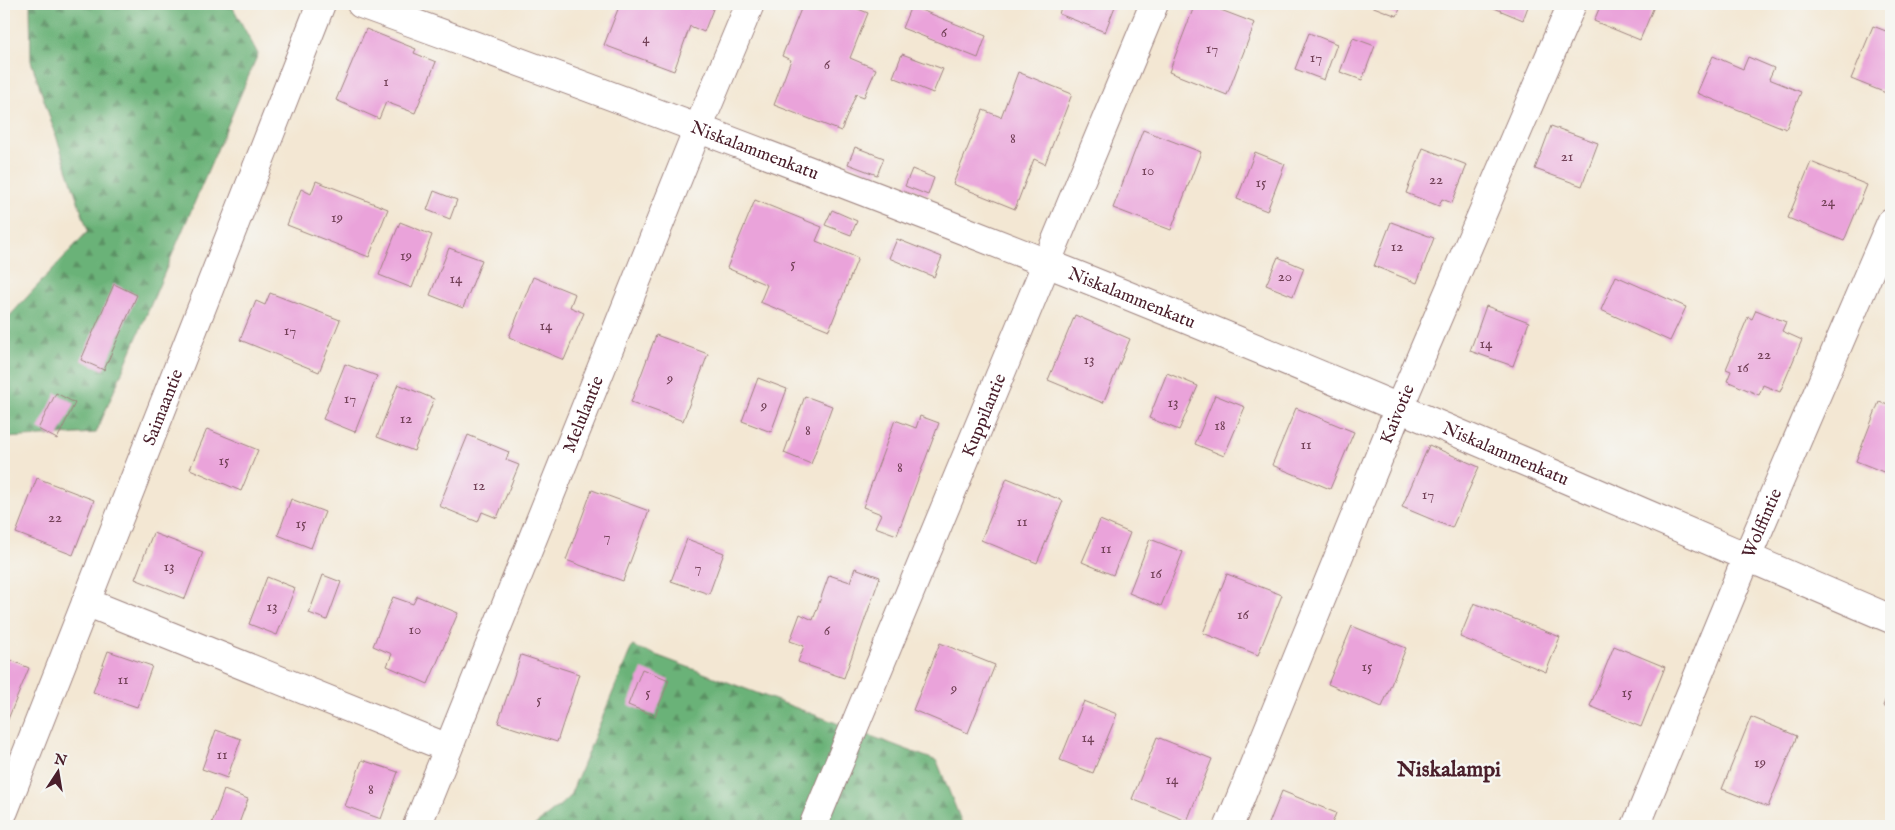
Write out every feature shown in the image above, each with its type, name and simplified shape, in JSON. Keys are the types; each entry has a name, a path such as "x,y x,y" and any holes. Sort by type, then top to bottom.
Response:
{"street":[{"name":"Saimaantie","path":"4,811 321,4"},
{"name":"Niskalammenkatu","path":"361,4 699,127 1047,263 1399,408 1891,619"},
{"name":"Melulantie","path":"417,826 750,4"},
{"name":"Kuppilantie","path":"813,826 1154,4"},
{"name":"Kaivotie","path":"1229,826 1399,408 1572,4"},
{"name":"Wolffintie","path":"1636,826 1747,557 1891,222"},
{"path":"86,602 448,748"}],"green space":[{"path":"30,4 231,4 258,54 96,433 4,438 4,322 88,231 31,61"},
{"path":"632,646 937,761 963,826 534,826 569,798"}],"building":[{"path":"620,4 715,4 704,32 690,26 674,71 604,45"},
{"path":"803,4 846,4 868,13 850,58 876,69 864,97 856,94 841,131 774,105 791,60 782,56"},
{"path":"1062,4 1116,4 1105,32 1059,14"},
{"path":"1195,4 1205,4 1255,23 1227,95 1169,72"},
{"path":"1366,4 1402,4 1397,16"},
{"path":"1487,4 1529,4 1523,20"},
{"path":"1601,4 1655,4 1640,40 1594,21"},
{"path":"911,6 986,36 978,58 902,28"},
{"path":"1873,26 1891,33 1891,95 1851,79"},
{"path":"366,29 416,49 414,53 436,62 415,113 386,102 379,119 336,100"},
{"path":"1309,33 1337,44 1324,80 1295,69"},
{"path":"1353,38 1375,46 1362,80 1340,72"},
{"path":"902,54 943,69 933,93 893,77"},
{"path":"1713,56 1743,69 1748,57 1774,68 1769,79 1801,92 1786,129 1697,93"},
{"path":"1018,72 1072,94 1045,164 1034,159 1015,209 953,184 983,110 1001,117"},
{"path":"1551,126 1598,143 1582,186 1535,169"},
{"path":"1143,130 1201,152 1171,230 1113,208"},
{"path":"855,147 884,158 877,175 848,164"},
{"path":"1423,148 1467,165 1452,203 1442,199 1439,206 1406,193"},
{"path":"1255,152 1285,164 1267,211 1237,199"},
{"path":"1811,162 1867,185 1844,241 1788,218"},
{"path":"912,169 934,178 928,195 905,186"},
{"path":"316,181 388,209 369,257 287,225 301,189 311,194"},
{"path":"434,191 457,200 450,219 427,210"},
{"path":"755,200 822,227 816,241 858,258 829,330 760,302 767,285 727,268"},
{"path":"832,210 857,221 851,235 825,225"},
{"path":"400,222 432,235 412,288 379,275"},
{"path":"1391,222 1434,238 1417,283 1374,266"},
{"path":"897,239 942,257 934,277 889,258"},
{"path":"449,248 482,260 463,308 430,295"},
{"path":"1278,257 1304,268 1293,296 1266,285"},
{"path":"1616,276 1686,307 1670,341 1601,310"},
{"path":"533,277 575,294 570,307 584,313 564,360 509,337"},
{"path":"114,284 137,295 104,370 81,360"},
{"path":"270,293 340,320 319,372 240,340 256,301 265,305"},
{"path":"1486,306 1529,322 1513,366 1470,351"},
{"path":"1756,310 1786,322 1782,331 1802,340 1780,392 1763,385 1759,395 1727,381 1731,371 1726,369 1748,317 1752,319"},
{"path":"1075,315 1130,339 1103,403 1048,380"},
{"path":"656,335 708,354 683,421 631,402"},
{"path":"345,364 377,376 355,432 323,419"},
{"path":"1167,373 1198,386 1179,430 1149,418"},
{"path":"758,378 787,389 771,432 742,421"},
{"path":"398,384 434,399 414,451 377,437"},
{"path":"56,393 75,403 57,439 38,429"},
{"path":"1215,395 1245,407 1224,456 1195,444"},
{"path":"805,396 832,406 811,464 784,453"},
{"path":"1879,402 1891,406 1891,475 1856,461"},
{"path":"1296,408 1354,432 1330,489 1272,465"},
{"path":"920,416 939,423 897,535 875,527 881,514 863,507 895,420 916,428"},
{"path":"207,429 258,450 241,491 190,469"},
{"path":"468,435 509,452 506,460 519,465 497,518 482,512 478,522 439,506"},
{"path":"1429,445 1479,467 1452,528 1402,507"},
{"path":"37,478 94,500 73,555 16,533"},
{"path":"1007,478 1063,501 1037,563 981,540"},
{"path":"592,490 649,511 623,581 566,560"},
{"path":"291,499 325,512 311,548 278,535"},
{"path":"1100,520 1130,533 1113,575 1082,562"},
{"path":"153,533 203,552 185,599 135,579"},
{"path":"687,539 724,553 709,594 671,581"},
{"path":"1150,539 1183,552 1161,606 1129,593"},
{"path":"855,568 880,577 844,678 798,662 804,646 790,641 800,614 813,620 829,575 850,582"},
{"path":"1227,574 1282,595 1258,655 1203,633"},
{"path":"323,575 341,582 327,620 309,613"},
{"path":"267,577 295,588 277,635 249,624"},
{"path":"417,596 458,613 428,684 387,666 392,654 373,646 393,597 413,604"},
{"path":"1474,603 1560,637 1546,672 1460,637"},
{"path":"1352,626 1406,648 1382,707 1328,684"},
{"path":"940,643 995,665 968,733 913,710"},
{"path":"1614,646 1665,667 1641,727 1590,706"},
{"path":"108,651 152,666 137,707 93,692"},
{"path":"521,655 579,674 557,742 498,723"},
{"path":"4,657 29,668 4,729"},
{"path":"642,669 669,680 655,716 628,705"},
{"path":"1891,685 1891,710 1883,706"},
{"path":"1084,701 1117,714 1093,773 1060,760"},
{"path":"1751,717 1797,736 1768,807 1722,789"},
{"path":"216,730 241,739 227,778 202,769"},
{"path":"1157,737 1212,759 1187,821 1132,799"},
{"path":"362,760 398,772 381,819 345,806"},
{"path":"224,790 248,799 238,826 211,826"},
{"path":"1282,791 1336,813 1331,826 1268,826"}],"district":[{"name":"Niskalampi","path":"1449,768"}]}
